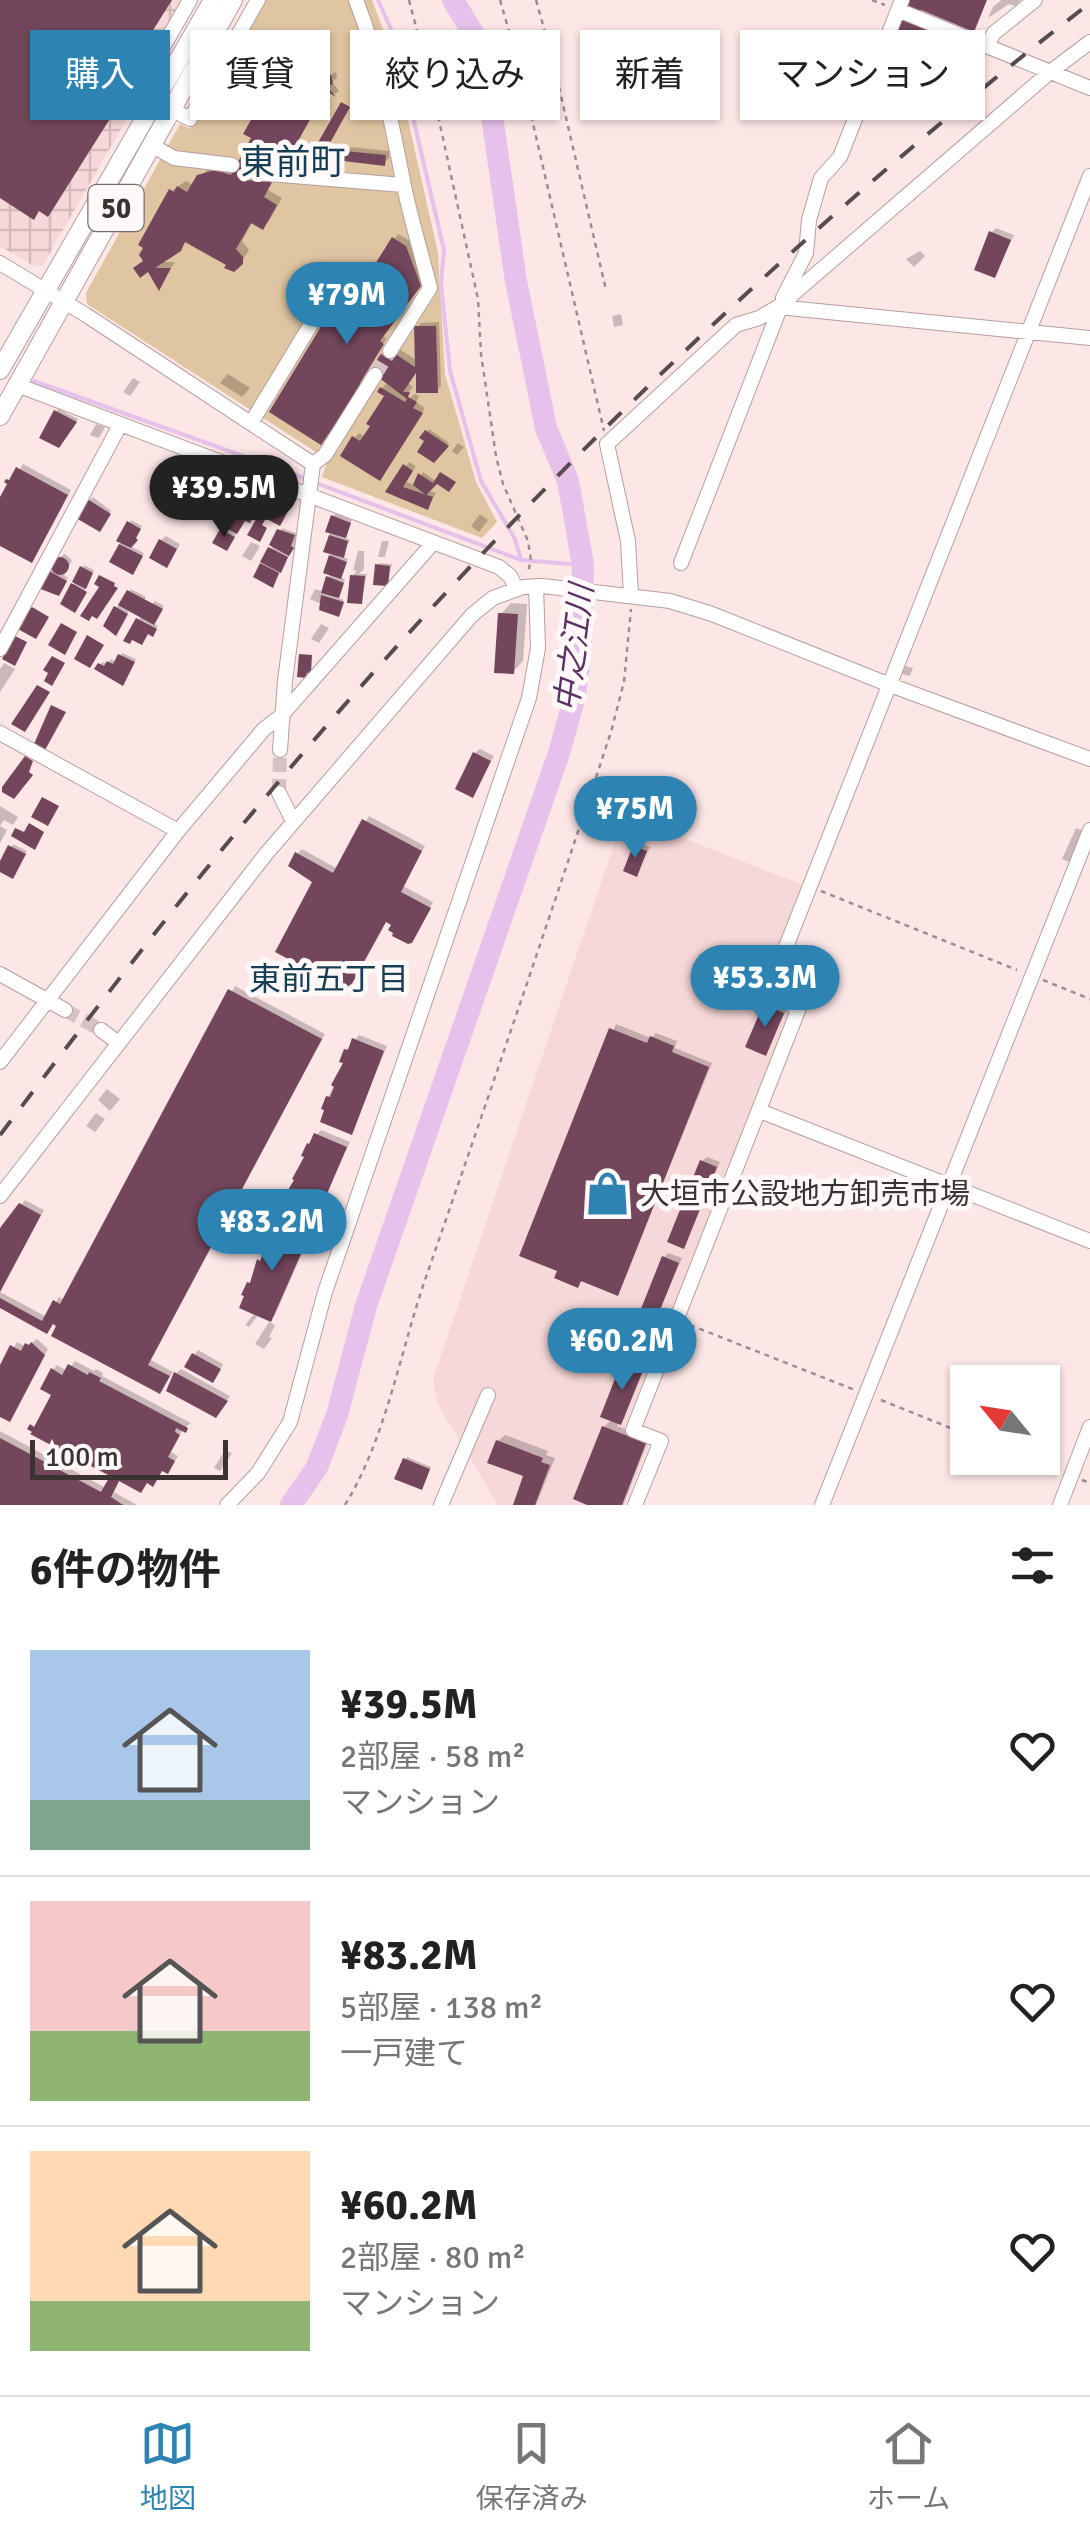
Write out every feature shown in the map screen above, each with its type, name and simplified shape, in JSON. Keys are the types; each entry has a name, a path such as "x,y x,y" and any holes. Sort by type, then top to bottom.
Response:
{"main road":[{"name":"50","path":"170,90 213,0"},
{"name":"50","path":"170,94 233,0"},
{"name":"50","path":"0,370 45,290 153,120"},
{"name":"50","path":"0,416 64,301 155,120"}],"street":[{"path":"170,35 190,0"},
{"path":"170,107 190,119 258,0"},
{"path":"356,0 372,41 391,112 404,185 430,288 390,351"},
{"path":"988,44 994,34 1035,0"},
{"path":"681,563 779,308 806,253 809,220 821,178 840,157 900,5 1090,88"},
{"path":"626,594 628,541 608,444 736,325 779,308 1050,72 1090,42"},
{"path":"160,150 174,158 232,165"},
{"path":"257,173 404,185"},
{"path":"635,1505 661,1441 633,1430 799,1008 766,995 1090,176"},
{"path":"0,262 251,423 313,468"},
{"path":"779,308 1090,338"},
{"path":"251,423 314,321"},
{"path":"280,750 307,493 313,468 375,375"},
{"path":"17,385 499,566 529,587"},
{"path":"0,649 120,425"},
{"path":"0,1062 178,831 264,729 281,716 433,543"},
{"path":"227,1505 258,1473 290,1422 326,1292 528,698 538,648 529,587"},
{"path":"3,1188 293,820 472,614 493,598 529,587 670,601 1090,758"},
{"path":"0,733 178,831"},
{"path":"279,793 293,820"},
{"path":"822,1505 1090,830"},
{"path":"0,974 65,1010"},
{"path":"101,1030 117,1042"},
{"path":"760,1111 1090,1241"},
{"path":"443,1502 488,1396"},
{"path":"1060,1505 1090,1427"}],"path":[{"path":"408,0 432,88 478,299 483,371 496,456 503,484 528,541 529,587"},
{"path":"500,0 522,76 608,444"},
{"path":"536,0 606,290"},
{"path":"344,1505 361,1479 377,1440 422,1290 611,732 624,682 626,594"},
{"path":"810,886 1090,999"},
{"path":"676,1319 950,1428"},
{"path":"1060,1472 1071,1476"}],"shaded area":[{"path":"0,0 184,0 167,30 30,30 30,120 126,120 43,265 35,267 0,246"},
{"path":"263,0 372,0 383,30 350,30 350,120 408,120 438,253 445,374 476,482 497,522 482,538 322,477 328,460 87,304 86,293 180,124 190,129 195,120 330,120 330,30 246,30"},
{"name":"大垣市公設地方卸売市場","path":"624,815 803,885 757,996 791,1010 624,1429 651,1441 625,1505 498,1505 437,1403 433,1379"}],"building":[{"path":"0,0 172,0 153,30 30,30 30,120 109,120 48,217 39,211 34,220 0,198"},
{"path":"910,0 987,0 975,30 907,8"},
{"path":"903,17 934,30 897,30"},
{"path":"341,102 350,107 321,159 312,153"},
{"path":"251,120 310,120 288,159 280,154 275,165 269,167 261,158 255,158 243,180 272,182 264,197 277,205 263,230 251,223 236,249 243,264 234,272 185,242 181,251 155,268 171,268 159,291 148,272 140,278 133,268 143,261 139,255 143,248 138,245 169,189 174,192 177,186 187,192 197,175 215,170 231,175 251,138 243,134"},
{"path":"344,151 386,155 385,166 343,161"},
{"path":"989,231 1011,240 995,278 974,270"},
{"path":"392,237 406,246 421,286 380,341 384,344 362,385 321,445 269,412 331,310 342,317"},
{"path":"414,326 436,326 438,393 416,393 416,373 403,392 410,392 408,397 417,402 413,408 423,413 380,481 340,456 352,436 360,441 370,426 366,424 384,396 377,392 380,387 405,402 407,399 370,371 385,347 415,367"},
{"path":"54,410 77,422 59,448 39,438"},
{"path":"425,430 449,446 434,463 417,452"},
{"path":"403,464 413,471 403,487 433,497 428,510 385,492"},
{"path":"16,467 68,495 32,563 0,546 0,497 7,484 4,482"},
{"path":"440,472 456,482 449,492 437,484 426,495 413,485 418,473 433,483"},
{"path":"245,485 262,494 258,500 267,505 262,515 253,510 250,523 245,521 237,534 221,525"},
{"path":"279,497 292,504 280,526 265,518"},
{"path":"89,500 111,514 100,532 76,518"},
{"path":"331,515 351,523 346,538 325,532"},
{"path":"258,516 265,520 262,525 267,528 260,542 247,535"},
{"path":"127,521 141,529 131,548 116,541"},
{"path":"220,529 235,537 227,551 212,543"},
{"path":"277,529 295,535 289,556 269,545"},
{"path":"329,535 348,541 344,558 323,552"},
{"path":"159,539 177,549 167,568 149,558"},
{"path":"119,544 143,556 133,575 109,562"},
{"path":"268,547 288,557 281,573 260,562"},
{"path":"329,555 347,562 341,579 323,573"},
{"path":"60,557 67,559 67,573 60,575 53,573 51,566 53,559"},
{"path":"260,563 279,573 273,588 253,577"},
{"path":"375,564 390,566 388,586 373,585"},
{"path":"80,566 93,573 86,589 72,582"},
{"path":"47,570 67,581 59,596 38,588"},
{"path":"99,575 118,588 97,619 92,616 89,621 80,616 99,587 94,584"},
{"path":"350,575 365,576 362,604 347,603"},
{"path":"326,576 344,583 339,598 321,593"},
{"path":"71,583 87,592 75,613 60,604"},
{"path":"127,590 163,609 154,625 118,605"},
{"path":"321,595 344,602 339,617 319,610"},
{"path":"114,606 128,614 116,636 103,626"},
{"path":"32,607 49,617 36,639 16,628"},
{"path":"498,613 518,614 514,674 494,673"},
{"path":"136,618 157,629 153,637 148,634 142,645 123,641"},
{"path":"61,623 77,632 65,655 48,645"},
{"path":"87,635 104,645 90,668 74,659"},
{"path":"15,636 27,642 15,666 2,659"},
{"path":"118,654 135,662 123,686 94,669 98,663 113,664"},
{"path":"299,654 312,655 311,673 306,678 297,677"},
{"path":"52,656 65,663 52,686 44,681 48,673 43,670"},
{"path":"37,685 50,692 25,732 11,724"},
{"path":"51,705 66,712 45,750 34,744"},
{"path":"473,752 491,761 473,798 455,789"},
{"path":"25,756 33,761 29,772 33,775 14,799 2,792 2,787"},
{"path":"42,797 59,806 48,826 31,817"},
{"path":"362,819 422,851 401,892 431,908 412,943 392,936 388,930 391,925 386,922 348,991 275,952 312,882 288,866 295,852 333,873"},
{"path":"29,823 44,832 35,850 11,836 15,828 24,832"},
{"path":"8,845 26,854 13,879 0,872 0,861"},
{"path":"633,846 647,851 637,877 623,871"},
{"path":"228,989 322,1039 148,1365 170,1376 160,1394 51,1336 56,1326 53,1324 47,1334 0,1308 0,1298 42,1321 53,1300 60,1304"},
{"path":"763,1005 784,1013 766,1056 745,1047"},
{"path":"609,1028 647,1043 650,1036 674,1046 672,1052 709,1067 618,1296 581,1281 578,1288 554,1278 557,1271 519,1256"},
{"path":"352,1038 384,1051 352,1135 320,1122 324,1110 321,1109 326,1096 330,1097 334,1087 331,1085 343,1063 339,1062"},
{"path":"314,1133 347,1147 312,1229 279,1215 284,1203 281,1202"},
{"path":"700,1160 717,1167 684,1249 667,1242"},
{"path":"19,1203 41,1215 0,1292 0,1228"},
{"path":"275,1226 307,1240 271,1322 239,1308 244,1296 241,1295 264,1251 261,1249"},
{"path":"662,1256 679,1263 646,1345 629,1339"},
{"path":"31,1342 45,1355 10,1422 0,1417 0,1365 10,1345 21,1351 25,1343"},
{"path":"192,1353 221,1369 213,1383 184,1367"},
{"path":"622,1361 643,1370 621,1425 600,1417"},
{"path":"68,1364 101,1378 99,1381 188,1428 186,1433 176,1428 180,1435 168,1457 175,1461 168,1474 162,1471 153,1487 147,1483 141,1493 119,1481 111,1497 123,1505 0,1505 0,1438 101,1492 110,1476 27,1429 30,1424 34,1427 51,1395 40,1389 51,1368 62,1375"},
{"path":"174,1372 228,1401 216,1418 166,1391"},
{"path":"602,1426 646,1443 622,1505 587,1505 573,1499"},
{"path":"496,1440 543,1458 541,1462 550,1465 535,1505 513,1505 523,1476 487,1463"},
{"path":"403,1458 430,1469 422,1490 394,1479"}],"waterway":[{"path":"378,0 394,36 444,250 441,284 450,371 481,481 515,539 521,560"},
{"name":"中之江川","path":"291,1505 317,1467 337,1415 366,1306 559,753 575,696 581,644 583,565 568,481 546,428 516,281 486,75 473,33 453,0"},
{"path":"34,381 307,479"},
{"path":"316,483 521,560 583,565"}],"tunnel":[{"path":"375,375 390,351"},
{"path":"279,793 280,750"},
{"path":"65,1010 101,1030"}],"railway":[{"path":"0,1135 259,805 353,695 550,483 759,282 977,93 1090,3"}],"place":[{"name":"大垣市公設地方卸売市場","path":"607,1194"}],"district":[{"name":"東前町","path":"293,162"},
{"name":"東前五丁目","path":"329,979"}]}
